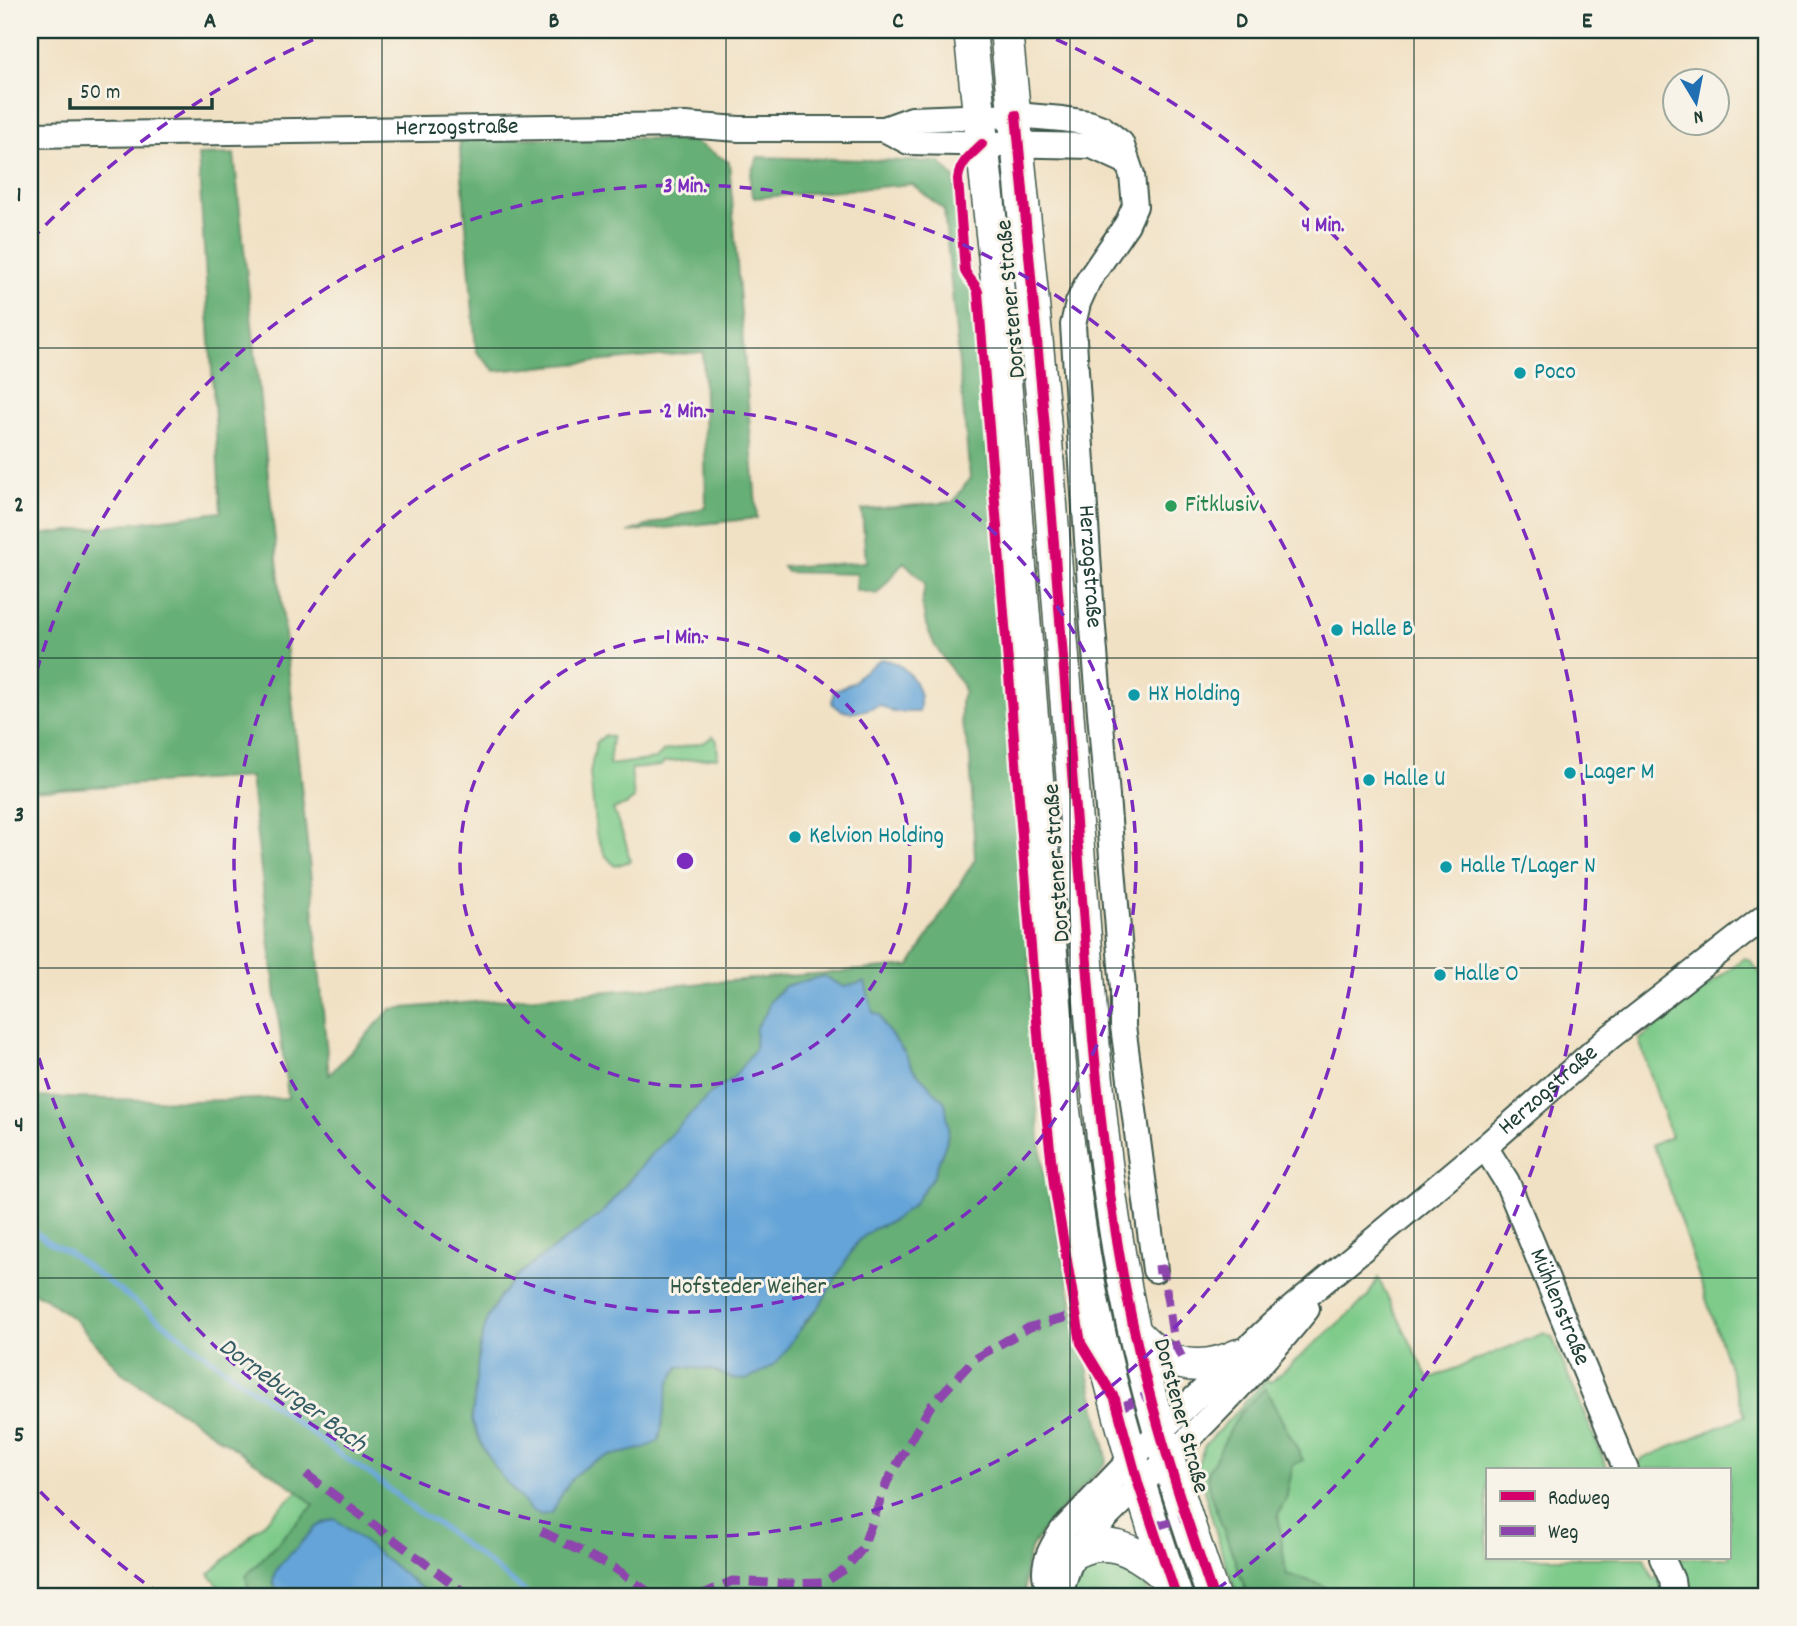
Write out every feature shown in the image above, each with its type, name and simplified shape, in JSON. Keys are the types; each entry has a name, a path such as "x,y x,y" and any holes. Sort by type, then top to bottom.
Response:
{"main road":[{"name":"Dorstener Straße","path":"970,30 997,280 1063,1103 1075,1198 1094,1309 1115,1399 1135,1472 1174,1589"},
{"name":"Dorstener Straße","path":"1006,30 1044,416 1103,1142 1135,1332 1163,1445 1213,1596"},
{"path":"1135,1332 1158,1353 1176,1362 1213,1365 1239,1355"},
{"path":"1077,1551 1102,1545 1122,1548 1153,1564 1174,1589"}],"street":[{"name":"Herzogstraße","path":"30,135 685,125 739,129 884,129 909,142 981,130 1017,130 1062,119 1096,125 1113,134 1121,143 1127,162 1135,193 1135,206 1127,224 1088,281 1074,314 1073,325 1092,616 1123,989 1123,1026 1155,1270"},
{"name":"Herzogstraße","path":"1163,1445 1239,1355 1274,1323 1485,1147 1611,1037 1767,915"},
{"name":"Mühlenstraße","path":"1485,1147 1507,1182 1625,1468"},
{"name":"Herzogstraße","path":"1163,1445 1265,1361 1336,1273"},
{"name":"Dorstener Straße","path":"1135,1472 1077,1551 1065,1572 1058,1596 1048,1589 1047,1559 1062,1531 1135,1472 1163,1445"},
{"path":"1663,1560 1672,1580 1674,1596"}],"green space":[{"path":"459,138 637,138 693,141 729,162 757,518 628,532 706,507 703,352 495,371 476,351"},
{"path":"234,154 310,870 329,1075 391,1009 910,966 975,859 970,756 961,720 961,699 964,691 935,646 926,625 922,604 925,583 904,562 877,594 856,590 857,574 787,572 783,567 866,562 862,510 953,502 970,478 944,210 912,184 754,198 750,182 758,157 940,162 954,178 964,282 974,290 1025,881 1035,1086 1043,1169 1107,1458 1106,1463 1056,1515 1032,1547 1025,1571 1026,1596 250,1596 246,1576 314,1505 298,1491 121,1372 76,1321 42,1296 30,1291 30,1097 191,1101 288,1098 250,777 30,791 30,536 221,512 198,155","holes":["824,976 844,987 873,1013 880,1015 884,1026 905,1053 913,1069 933,1090 949,1127 933,1177 892,1221 873,1229 857,1242 819,1307 791,1341 722,1375 712,1370 679,1366 669,1383 665,1401 616,1454 598,1459 575,1472 563,1489 552,1513 501,1476 483,1448 472,1420 479,1351 487,1320 501,1295 520,1273 601,1214 649,1157 711,1093 733,1078 755,1049 756,1027 766,1013 770,1001 784,986"]},
{"path":"605,735 612,737 609,765 656,759 664,751 705,742 713,736 717,741 718,757 664,762 661,766 631,769 634,799 613,809 630,861 615,866 605,855 596,834 590,773 596,743"},
{"path":"1744,958 1750,960 1767,982 1767,1596 1684,1596 1674,1560 1730,1560 1730,1468 1637,1468 1642,1459 1745,1416 1661,1163 1652,1145 1671,1137 1639,1040"},
{"path":"1378,1278 1429,1379 1544,1333 1552,1337 1607,1468 1486,1468 1486,1560 1645,1560 1653,1579 1661,1575 1665,1596 1338,1596 1322,1585 1286,1574 1278,1514 1286,1499 1293,1465 1217,1458 1208,1472 1210,1493 1248,1596 1238,1596 1223,1556 1197,1466 1205,1445 1265,1381 1271,1382 1367,1298"},
{"path":"1265,1388 1303,1460 1293,1465 1286,1499 1278,1514 1286,1574 1322,1585 1338,1596 1248,1596 1210,1493 1208,1472 1239,1414"},
{"path":"298,1491 314,1505 246,1576 250,1596 226,1596 209,1574"},
{"path":"1089,1559 1126,1567 1138,1577 1150,1596 1073,1596 1074,1573"}],"water":[{"path":"881,659 898,665 912,677 919,694 919,712 893,712 880,705 849,712 832,703 834,691 854,682"},
{"name":"Hofsteder Weiher","path":"824,976 844,987 865,982 873,1013 880,1015 884,1026 905,1053 913,1069 945,1102 949,1127 933,1177 912,1206 892,1221 873,1229 857,1242 819,1307 807,1319 779,1360 746,1380 733,1379 712,1370 679,1366 669,1383 659,1441 644,1448 593,1462 576,1474 552,1513 541,1515 531,1510 501,1476 483,1448 472,1420 479,1351 487,1319 501,1295 520,1273 601,1214 649,1157 711,1093 733,1078 755,1049 756,1027 766,1013 770,1001 785,986"},
{"path":"334,1519 431,1596 282,1596 273,1583 279,1566 315,1528"}],"waterway":[{"name":"Dorneburger Bach","path":"30,1227 45,1240 68,1252 374,1477 531,1596"}],"marked path":[{"path":"1155,1270 1163,1269 1174,1342 1185,1364"},
{"path":"699,1596 732,1581 824,1583 845,1569 862,1549 887,1482 930,1407 974,1359 1030,1327 1075,1315"},
{"path":"1117,1409 1150,1394"},
{"path":"306,1474 469,1596"},
{"path":"1153,1527 1186,1517"},
{"path":"541,1531 616,1569 654,1596"}],"cycle path":[{"path":"1016,115 1044,416 1093,1039 1111,1200 1127,1296 1144,1373 1176,1485 1213,1596"},
{"path":"982,144 964,163 958,179 965,271 978,292 1040,1058 1054,1185 1081,1343 1115,1399 1139,1486 1176,1596"}],"place":[{"name":"Poco","path":"1520,373"},
{"name":"Fitklusiv","path":"1171,506"},
{"name":"Halle B","path":"1337,630"},
{"name":"HX Holding","path":"1134,695"},
{"name":"Lager M","path":"1570,773"},
{"name":"Halle U","path":"1369,780"},
{"name":"Kelvion Holding","path":"795,837"},
{"name":"Halle T/Lager N","path":"1446,867"},
{"name":"Halle O","path":"1440,975"}]}
